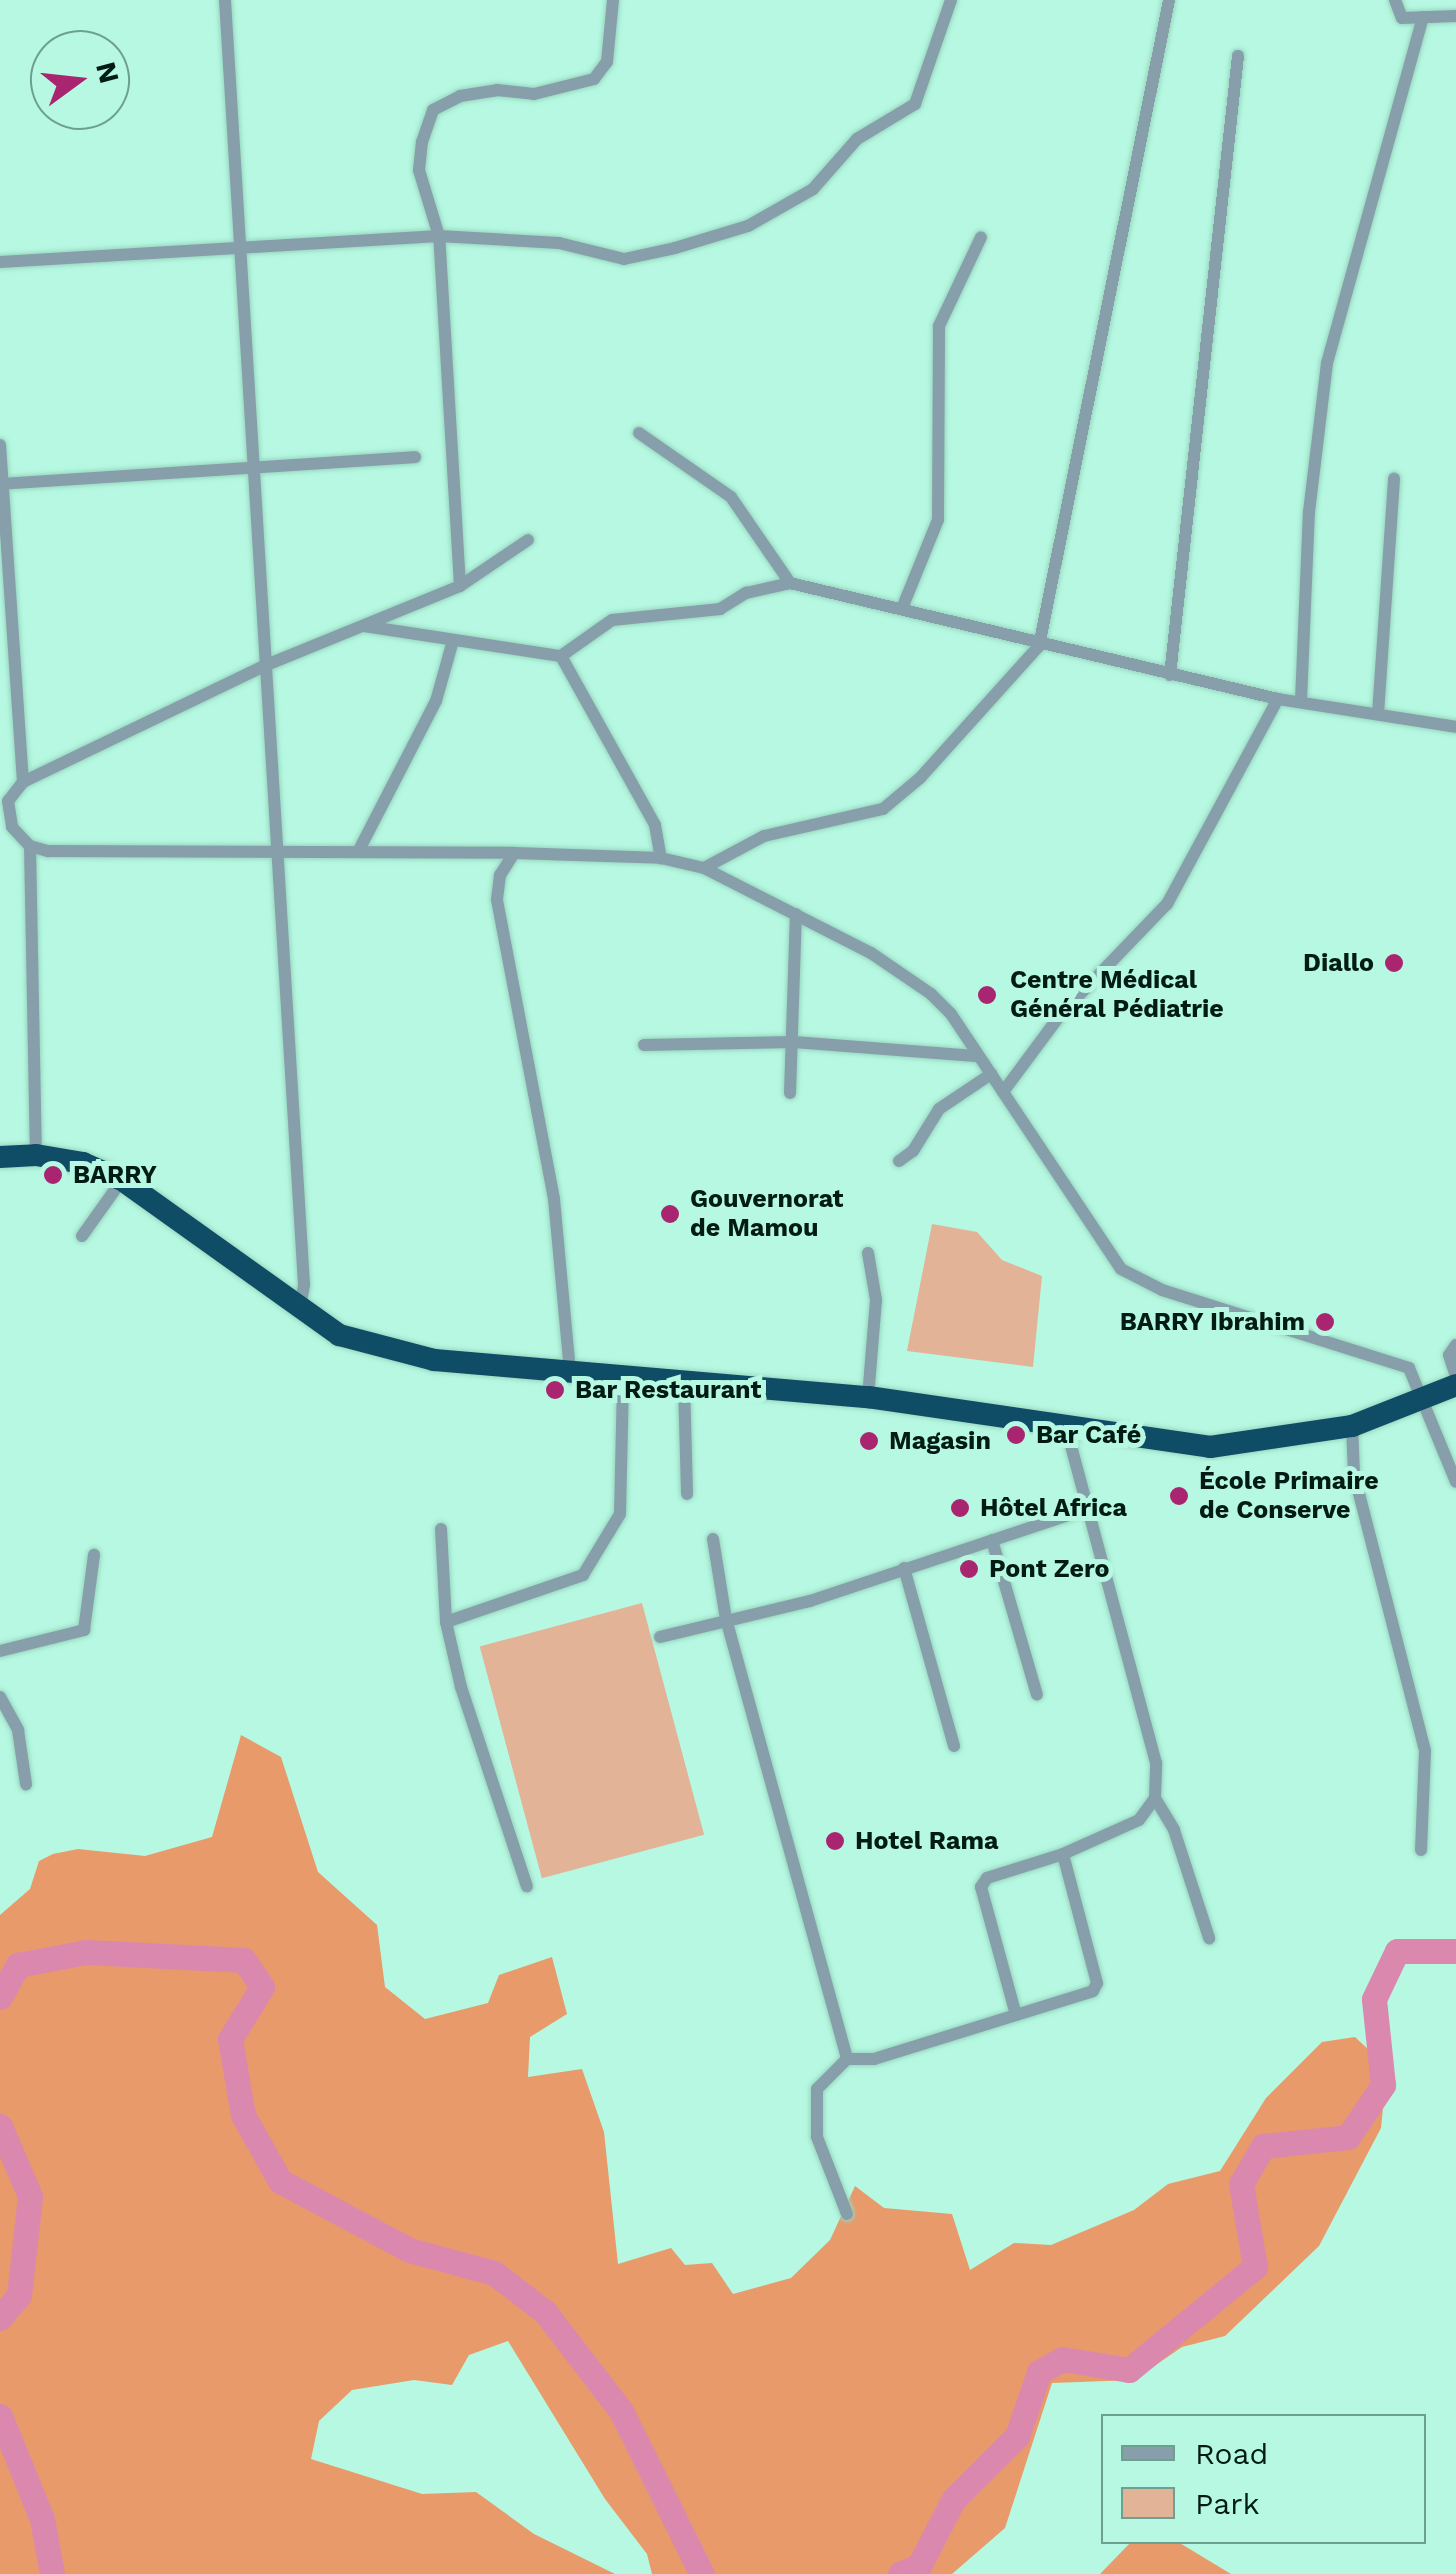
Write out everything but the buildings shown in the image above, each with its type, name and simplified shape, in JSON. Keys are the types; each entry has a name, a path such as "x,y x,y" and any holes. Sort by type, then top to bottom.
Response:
{"highway":[{"path":"0,1157 36,1155 122,1180 339,1335 434,1360 868,1397 1068,1431 1210,1447 1352,1426 1422,1401 1456,1381"}],"street":[{"path":"225,0 262,667 304,1284 299,1310"},
{"path":"460,586 439,236 419,170 433,110 460,96 496,90 534,94 594,79 607,62 613,0"},
{"path":"704,868 764,836 883,809 920,778 1039,646 1169,0"},
{"path":"1395,0 1402,18 1456,16"},
{"path":"0,262 439,236 559,243 624,260 748,226 813,189 857,139 915,104 947,2"},
{"path":"1302,701 1309,512 1327,363 1423,17"},
{"path":"1170,674 1238,56"},
{"path":"903,606 938,520 939,326 981,237"},
{"path":"639,433 731,498 790,583"},
{"path":"0,445 24,782"},
{"path":"1,484 415,458"},
{"path":"1378,714 1394,478"},
{"path":"36,1155 30,846 4,815 8,801 24,782 262,667 460,586 528,540"},
{"path":"364,626 452,644 561,656 612,620 720,609 746,593 790,583 903,606 1039,646 1278,698 1456,727"},
{"path":"359,850 436,701 452,644"},
{"path":"561,656 655,825 661,858"},
{"path":"1003,1092 1061,1014 1167,904 1278,698"},
{"path":"30,846 68,852 514,853 661,858 704,868 796,914 930,994 1003,1092 1120,1269 1162,1290 1394,1360 1413,1373 1456,1482"},
{"path":"514,853 500,876 497,900 554,1199 570,1373"},
{"path":"790,1093 796,914"},
{"path":"644,1045 794,1042 978,1056"},
{"path":"899,1161 913,1151 940,1108 990,1074"},
{"path":"82,1236 122,1180"},
{"path":"868,1253 876,1300 868,1397"},
{"path":"1456,1345 1449,1355 1456,1381"},
{"path":"446,1622 583,1575 620,1514 623,1379"},
{"path":"684,1384 687,1494"},
{"path":"1352,1426 1354,1474 1424,1751 1420,1850"},
{"path":"1068,1431 1156,1763 1156,1798 1174,1830 1209,1938"},
{"path":"660,1637 810,1601 1086,1509"},
{"path":"441,1529 446,1622 527,1886"},
{"path":"714,1539 726,1619 847,2059"},
{"path":"992,1540 1036,1694"},
{"path":"0,1651 84,1630 94,1555"},
{"path":"904,1568 954,1746"},
{"path":"0,1698 18,1730 26,1784"},
{"path":"1016,2015 981,1886 987,1878 1063,1854 1139,1820 1156,1798"},
{"path":"847,2214 817,2137 817,2089 847,2059 874,2059 1093,1991 1096,1983 1063,1854"}],"green space":[{"path":"932,1224 977,1232 1002,1260 1042,1276 1033,1367 907,1351"},
{"path":"642,1603 704,1835 542,1878 480,1646"}],"shaded area":[{"path":"241,1735 281,1757 318,1872 377,1925 385,1987 425,2019 488,2003 499,1975 552,1957 567,2014 530,2037 528,2077 582,2069 604,2132 618,2264 671,2248 685,2265 712,2263 733,2294 791,2278 830,2240 855,2186 884,2208 952,2214 970,2270 1014,2243 1051,2245 1134,2210 1168,2184 1220,2171 1266,2098 1322,2042 1355,2037 1387,2067 1381,2128 1319,2246 1225,2336 1182,2347 1134,2380 1052,2383 1005,2528 952,2574 652,2574 647,2554 605,2499 508,2341 469,2355 452,2385 414,2380 352,2390 319,2421 311,2459 422,2494 476,2492 534,2534 615,2574 0,2574 0,1915 30,1889 39,1861 53,1854 78,1849 145,1856 212,1837"},
{"path":"1129,2544 1181,2544 1231,2574 1100,2574"}],"waterway":[{"path":"900,2574 919,2566 953,2500 1017,2436 1039,2372 1062,2359 1129,2370 1255,2267 1241,2184 1263,2146 1348,2137 1383,2085 1374,1999 1397,1951 1456,1951"},
{"path":"0,1997 18,1965 86,1952 244,1960 262,1987 230,2039 243,2115 280,2181 409,2250 494,2273 545,2312 621,2411 702,2574"},
{"path":"0,2126 30,2196 19,2295 0,2318"},
{"path":"0,2416 42,2519 52,2574"}],"place":[{"name":"Diallo","path":"1394,963"},
{"name":"Centre Médical Général Pédiatrie","path":"987,995"},
{"name":"BARRY","path":"53,1175"},
{"name":"Gouvernorat de Mamou","path":"670,1214"},
{"name":"BARRY Ibrahim","path":"1325,1322"},
{"name":"Bar Restaurant","path":"555,1390"},
{"name":"Bar Café","path":"1016,1435"},
{"name":"Magasin","path":"869,1441"},
{"name":"École Primaire de Conserve","path":"1179,1496"},
{"name":"Hôtel Africa","path":"960,1508"},
{"name":"Pont Zero","path":"969,1569"},
{"name":"Hotel Rama","path":"835,1841"}]}
